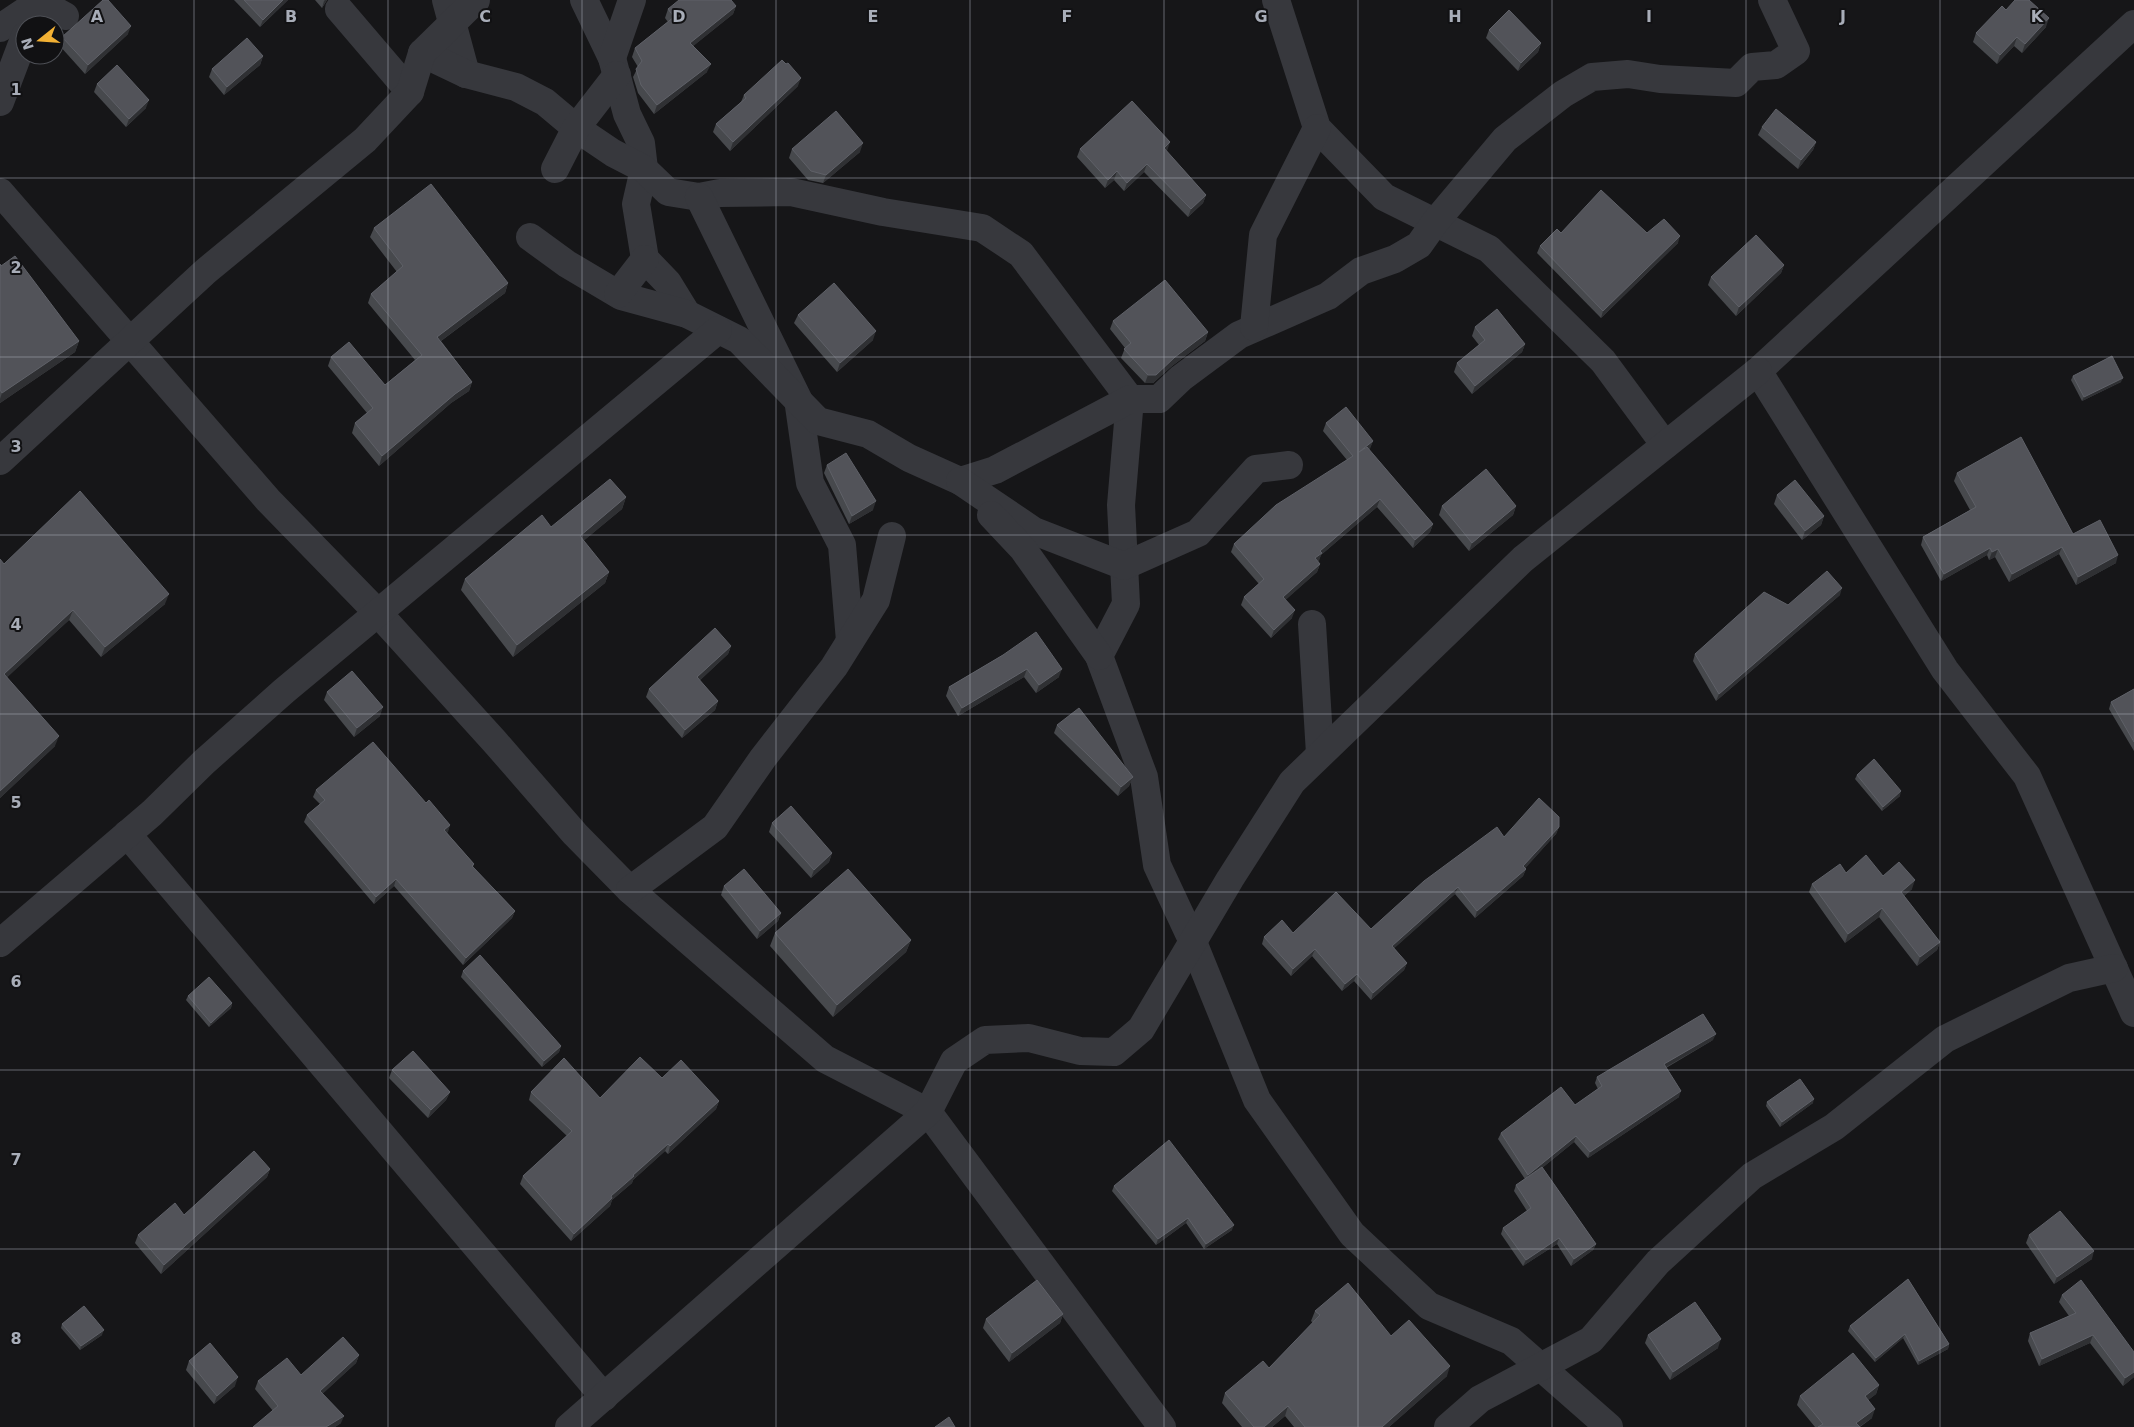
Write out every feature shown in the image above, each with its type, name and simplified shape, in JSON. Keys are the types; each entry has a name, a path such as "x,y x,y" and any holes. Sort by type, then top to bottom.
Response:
{"street":[{"path":"0,461 206,271 365,140 410,92 422,52 449,12 476,0"},
{"path":"584,0 615,67 627,114 641,144 644,169 636,204 645,259 668,283 687,314"},
{"path":"555,169 576,128 615,67 632,0"},
{"path":"1276,0 1318,128 1384,197 1436,221 1488,249 1603,361 1665,445"},
{"path":"960,481 995,470 1130,399 1159,399 1196,367 1239,335 1328,296 1361,271 1395,260 1419,245 1436,221 1505,139 1563,94 1592,77 1628,74 1660,79 1736,83 1752,67 1776,65 1796,51 1772,0"},
{"path":"0,28 36,9 61,15"},
{"path":"339,9 410,92"},
{"path":"449,12 466,74"},
{"path":"569,1427 928,1112 954,1061 985,1040 1029,1038 1080,1051 1114,1052 1141,1029 1230,879 1292,782 1524,559 1758,371 2134,24"},
{"path":"422,52 466,74 516,87 545,102 576,128 614,153 644,169 668,192 699,197 720,193 790,192 883,212 982,228 1021,254 1130,399 1121,505 1126,604 1099,656"},
{"path":"0,102 15,62"},
{"path":"1254,327 1263,235 1318,128"},
{"path":"0,192 268,500 378,613 575,834 630,890 825,1059 928,1112 1162,1427"},
{"path":"699,197 798,399 810,483 842,545 850,641"},
{"path":"530,237 567,264 618,294 687,314 739,340 818,421 868,434 910,458 960,481 1034,531 1124,566 1198,533 1256,469 1289,465"},
{"path":"618,294 645,259"},
{"path":"0,943 127,834 249,721 718,330"},
{"path":"1758,371 1945,670 2027,776 2134,1013"},
{"path":"960,481 1023,549 1099,656 1144,777 1157,865 1193,942 1257,1100 1352,1234 1429,1306 1511,1341 1609,1427"},
{"path":"630,890 715,827 763,758 834,667 876,600 892,536"},
{"path":"1312,624 1320,754"},
{"path":"127,834 604,1397"},
{"path":"1448,1427 1480,1399 1591,1340 1658,1262 1752,1176 1834,1127 1944,1039 2069,978 2114,968"}],"building":[{"path":"103,0 108,0 131,26 88,65 65,40 65,34"},
{"path":"244,0 283,0 263,20"},
{"path":"679,0 731,0 736,6 690,43 711,64 657,105 641,85 636,69 642,61 635,48 674,17 668,9"},
{"path":"2015,0 2029,0 2049,18 2025,44 2017,37 2000,55 1976,33 2002,6 2006,10"},
{"path":"1509,10 1541,43 1521,63 1489,30"},
{"path":"247,38 263,56 227,87 212,69"},
{"path":"782,60 786,64 788,63 801,78 733,142 716,124 746,98 744,95"},
{"path":"117,65 149,100 129,119 97,84"},
{"path":"1132,101 1170,142 1164,148 1206,195 1191,209 1147,164 1127,183 1117,171 1108,180 1080,149"},
{"path":"1776,109 1816,142 1801,160 1762,127"},
{"path":"836,111 863,143 826,175 811,171 792,149"},
{"path":"431,184 508,283 437,337 472,382 455,394 382,456 355,423 373,408 331,357 349,342 385,385 422,355 371,294 403,266 374,228"},
{"path":"1601,190 1647,233 1664,219 1680,236 1603,311 1540,246 1557,229 1561,233"},
{"path":"1756,235 1784,265 1739,307 1711,277"},
{"path":"15,256 79,341 2,393 0,390 0,264 1,266"},
{"path":"1165,280 1208,332 1175,357 1156,375 1148,375 1124,349 1131,343 1113,321"},
{"path":"834,283 876,331 840,363 798,315"},
{"path":"1497,309 1525,344 1475,386 1457,363 1485,340 1475,327"},
{"path":"2112,356 2123,378 2084,397 2073,376"},
{"path":"1346,407 1373,441 1359,452 1367,447 1433,524 1415,540 1380,499 1320,551 1322,553 1315,558 1320,564 1283,597 1295,610 1274,630 1244,597 1264,579 1234,544 1276,505 1353,456 1326,423"},
{"path":"2021,437 2073,534 2100,520 2118,555 2078,577 2062,547 2012,574 1998,549 1992,552 1990,548 1944,574 1923,537 1976,507 1957,473"},
{"path":"846,453 876,501 852,516 827,465"},
{"path":"1486,469 1516,506 1472,543 1442,506"},
{"path":"610,479 626,497 580,536 609,572 517,645 465,579 542,515 551,527"},
{"path":"1795,480 1824,516 1805,531 1777,495"},
{"path":"80,491 169,594 105,647 73,610 4,674 59,736 0,791 0,559 4,564"},
{"path":"1827,571 1842,588 1719,694 1695,654 1764,592 1788,605"},
{"path":"715,628 731,646 697,677 718,701 685,730 649,689"},
{"path":"1036,632 1062,669 1039,685 1027,669 962,708 949,687 1003,655"},
{"path":"352,671 383,707 357,728 327,692"},
{"path":"2134,689 2134,742 2111,702"},
{"path":"1079,708 1133,777 1121,787 1057,725"},
{"path":"373,742 426,803 429,800 450,825 444,830 474,864 472,866 515,911 466,958 396,879 376,897 307,815 325,800 316,790"},
{"path":"1874,759 1901,791 1883,807 1857,775"},
{"path":"1539,798 1559,817 1559,827 1523,866 1526,869 1477,911 1458,887 1392,946 1407,963 1373,993 1357,974 1345,984 1315,949 1293,969 1264,937 1282,920 1293,933 1336,892 1371,929 1424,881 1497,827 1504,837"},
{"path":"791,806 832,853 814,870 772,823"},
{"path":"1866,855 1883,876 1899,862 1915,880 1901,892 1940,942 1920,957 1882,908 1848,934 1812,884 1840,864 1846,873"},
{"path":"744,869 781,913 760,931 724,886"},
{"path":"848,869 911,940 837,1005 775,933"},
{"path":"480,955 561,1046 544,1061 463,971"},
{"path":"209,977 232,1003 211,1023 188,996"},
{"path":"1703,1014 1716,1034 1664,1064 1681,1091 1590,1152 1576,1136 1528,1175 1501,1133 1561,1087 1575,1105 1602,1086 1597,1077"},
{"path":"413,1051 450,1092 431,1110 392,1070"},
{"path":"640,1057 662,1078 681,1060 719,1101 670,1146 668,1144 633,1175 574,1234 523,1176 572,1131 531,1092 564,1058 600,1098"},
{"path":"1800,1079 1814,1099 1782,1122 1767,1102"},
{"path":"1169,1140 1234,1225 1206,1244 1188,1218 1158,1239 1114,1186"},
{"path":"254,1151 270,1169 164,1265 138,1235 175,1203 184,1215"},
{"path":"1542,1167 1596,1244 1574,1259 1559,1238 1526,1260 1503,1228 1531,1208 1516,1185"},
{"path":"2060,1211 2094,1251 2057,1277 2029,1235"},
{"path":"1908,1279 1949,1344 1919,1361 1905,1334 1876,1358 1850,1326"},
{"path":"1037,1280 1063,1314 1012,1353 986,1319"},
{"path":"2081,1280 2134,1352 2134,1372 2125,1378 2093,1335 2042,1359 2030,1333 2076,1313 2062,1295"},
{"path":"1348,1283 1391,1336 1409,1320 1450,1366 1382,1427 1305,1427 1288,1406 1264,1427 1254,1427 1225,1393 1263,1361 1269,1368 1320,1315 1315,1311"},
{"path":"1695,1302 1721,1339 1673,1372 1648,1335"},
{"path":"84,1306 104,1330 81,1346 62,1324"},
{"path":"343,1337 359,1355 320,1391 344,1416 326,1427 253,1427 278,1406 258,1381 287,1358 301,1375"},
{"path":"210,1343 238,1377 217,1396 189,1361"},
{"path":"1853,1353 1879,1385 1865,1396 1875,1409 1856,1423 1860,1427 1818,1427 1823,1424 1800,1396"},
{"path":"949,1417 955,1427 935,1427"}]}
